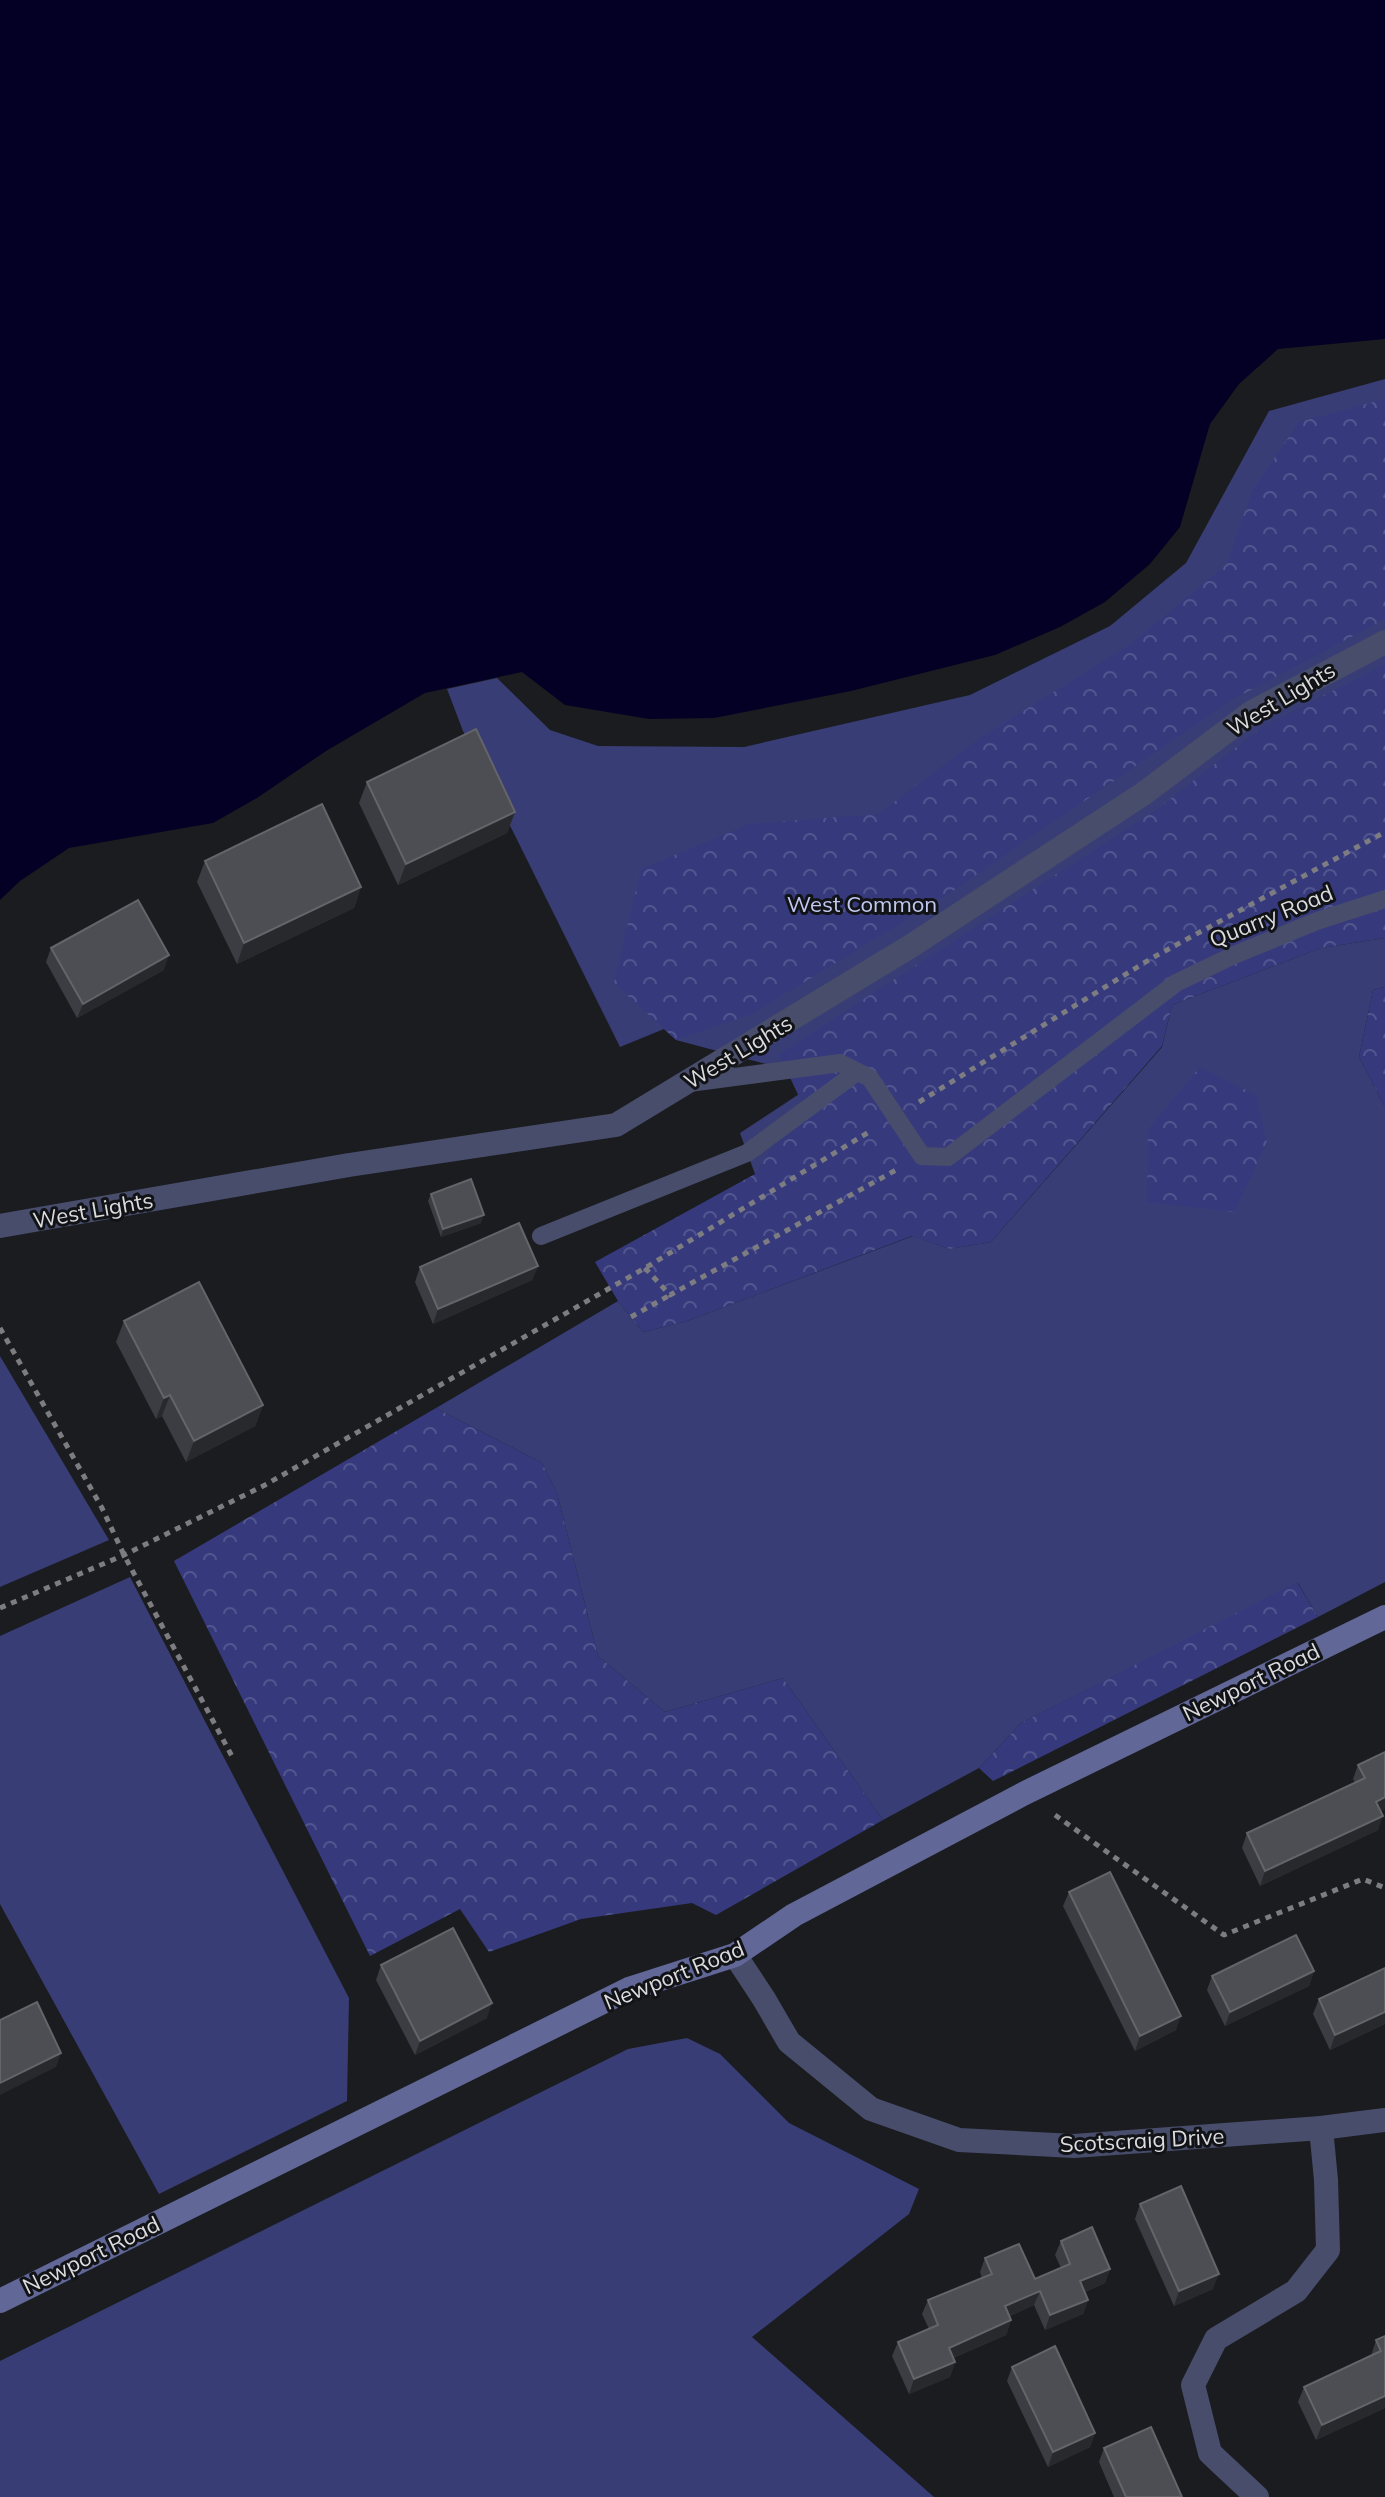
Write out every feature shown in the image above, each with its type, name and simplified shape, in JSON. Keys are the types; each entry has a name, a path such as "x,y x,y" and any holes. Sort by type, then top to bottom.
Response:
{"main road":[{"name":"Newport Road","path":"0,2301 629,1989 735,1955 794,1915 1025,1793 1385,1617"}],"street":[{"name":"West Lights","path":"0,1226 349,1165 616,1125 911,946 1143,794 1252,712 1385,642"},
{"name":"Scotscraig Drive","path":"735,1955 789,2042 871,2109 959,2140 1074,2146 1321,2128 1385,2120"},
{"path":"1257,2497 1210,2453 1193,2385 1216,2339 1296,2291 1328,2250 1321,2128"}],"lane":[{"name":"Quarry Road","path":"922,1156 948,1157 1176,983 1317,921 1385,899"},
{"path":"686,1084 840,1063 870,1078 922,1156"},
{"path":"541,1236 747,1153 857,1072"}],"path":[{"path":"0,1608 124,1555 265,1485 645,1268 882,1124"},
{"path":"631,1317 922,1156"},
{"path":"645,1268 670,1295"},
{"path":"0,1328 102,1508 234,1760"},
{"path":"1025,1793 1224,1935 1363,1879 1383,1887 1385,1896"}],"green space":[{"name":"West Common","path":"1385,379 1385,813 755,1174 740,1133 822,1079 676,1040 664,1029 620,1047 463,731 447,689 497,678 550,730 598,746 744,747 970,695 1110,626 1186,563 1269,411"},
{"path":"1385,399 1385,619 1232,700 947,895 752,1014 676,1040 614,983 641,869 749,824 878,814 980,738 1129,645 1227,564 1252,491 1299,422"},
{"path":"1385,664 1385,938 1321,948 1172,1005 1162,1046 991,1242 950,1249 912,1236 687,1321 643,1332 618,1301 595,1262 755,1174 801,1101 779,1054 1160,807 1262,727"},
{"path":"1385,938 1385,987 1373,990 1359,1057 1385,1107 1385,1582 1318,1617 1298,1583 1021,1723 979,1768 883,1820 783,1678 665,1712 598,1656 557,1493 542,1463 436,1408 618,1301 643,1332 687,1321 913,1236 950,1249 991,1242 1162,1047 1172,1005 1321,948"},
{"path":"1385,987 1385,1107 1359,1057 1373,990"},
{"path":"1200,1067 1256,1095 1267,1143 1234,1212 1147,1202 1148,1129"},
{"path":"0,1356 109,1540 0,1587"},
{"path":"436,1408 542,1463 557,1493 598,1656 665,1712 783,1678 883,1820 716,1915 692,1903 581,1919 489,1952 460,1909 370,1956 174,1561"},
{"path":"130,1577 349,1998 347,2101 159,2194 0,1904 0,1636"},
{"path":"1297,1582 1318,1617 993,1781 979,1768 1021,1723"},
{"path":"687,2038 720,2054 789,2123 919,2189 909,2214 752,2337 934,2497 0,2497 0,2361 628,2049"}],"shaded area":[{"path":"0,0 1385,0 1385,339 1278,349 1239,384 1210,424 1180,527 1150,564 1105,602 1060,627 995,655 851,691 714,718 649,719 565,705 522,672 425,693 213,823 69,848 20,881 0,900"}],"building":[{"path":"476,729 515,812 406,864 367,782"},
{"path":"322,804 361,887 244,943 205,861"},
{"path":"138,900 169,955 83,1004 51,948"},
{"path":"471,1179 484,1215 443,1229 431,1194"},
{"path":"519,1223 538,1266 438,1309 420,1267"},
{"path":"199,1282 263,1405 194,1441 170,1395 164,1398 124,1321"},
{"path":"1385,1752 1385,1797 1376,1802 1383,1816 1265,1871 1247,1833 1365,1778 1358,1765"},
{"path":"1110,1872 1181,2016 1140,2036 1069,1892"},
{"path":"453,1928 492,2003 420,2041 381,1965"},
{"path":"1296,1935 1314,1971 1230,2012 1212,1976"},
{"path":"1385,1968 1385,2012 1335,2035 1319,1999"},
{"path":"37,2002 61,2053 0,2083 0,2020"},
{"path":"1181,2186 1219,2274 1179,2291 1140,2204"},
{"path":"1092,2227 1110,2269 1080,2281 1088,2300 1050,2315 1040,2291 1005,2306 1011,2320 949,2348 955,2362 914,2379 898,2342 938,2325 928,2300 992,2274 985,2258 1019,2244 1035,2279 1070,2264 1061,2241"},
{"path":"1385,2336 1385,2396 1322,2425 1304,2387 1381,2351 1376,2340"},
{"path":"1055,2346 1095,2433 1053,2452 1012,2367"},
{"path":"1151,2427 1182,2497 1126,2497 1104,2448"}]}
